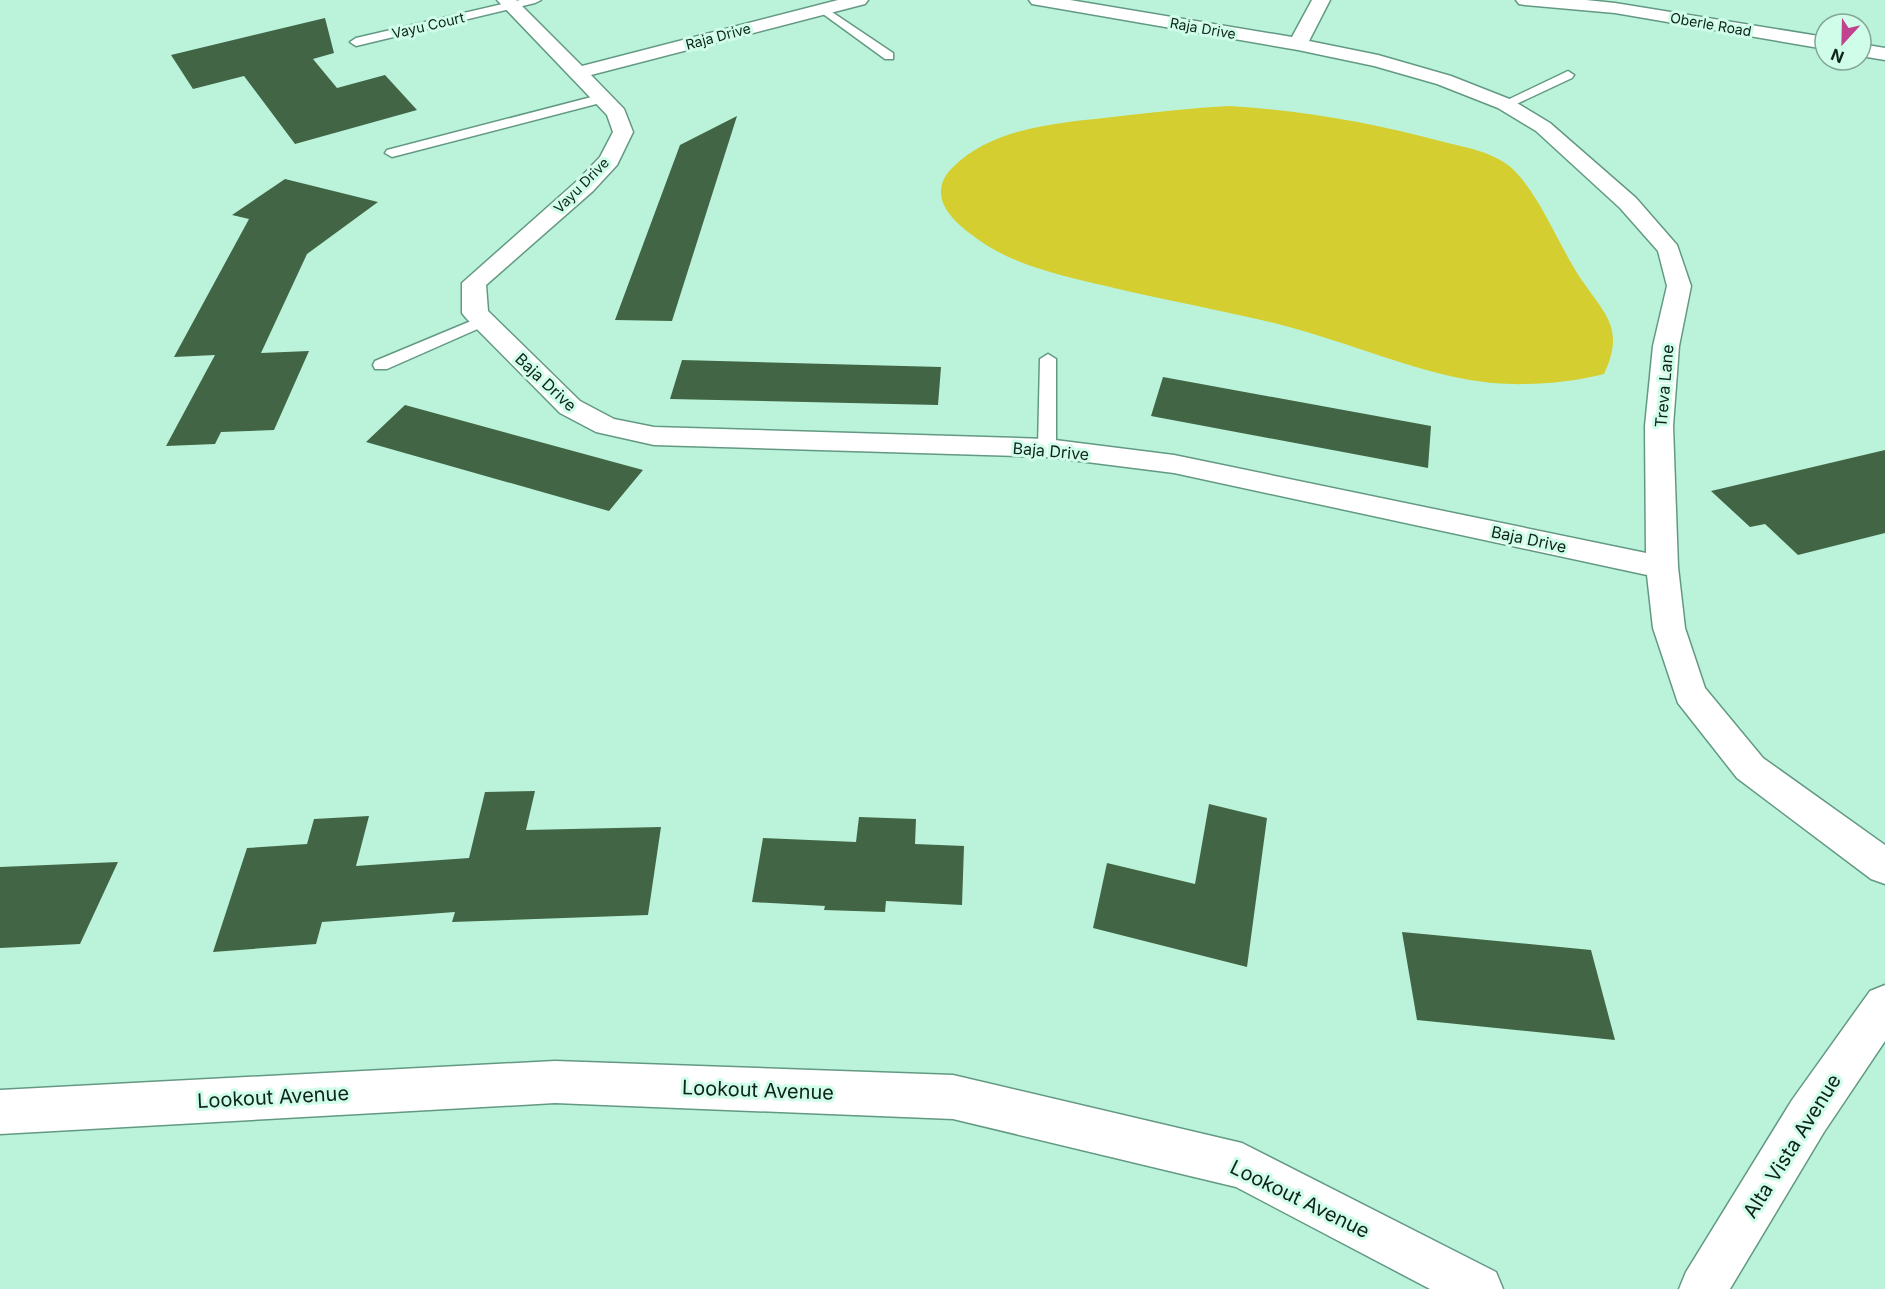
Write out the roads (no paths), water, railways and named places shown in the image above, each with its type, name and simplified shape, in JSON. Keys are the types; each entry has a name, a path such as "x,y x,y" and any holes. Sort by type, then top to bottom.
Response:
{"street":[{"name":"Raja Drive","path":"1038,0 1298,44"},
{"path":"1298,44 1321,0"},
{"name":"Oberle Road","path":"1525,0 1615,8 1813,42"},
{"name":"Raja Drive","path":"578,74 851,1"},
{"name":"Vayu Drive","path":"479,317 474,283 585,186 609,160 622,132 617,113 509,3"},
{"name":"Treva Lane","path":"1298,44 1444,80 1505,104 1543,127 1581,160 1628,203 1669,250 1678,286 1666,346 1659,426 1662,567 1669,628 1690,694 1750,768 1885,867"},
{"name":"Baja Drive","path":"479,317 570,407 606,426 654,436 1047,448 1174,464 1662,567"},
{"name":"Alta Vista Avenue","path":"1703,1289 1808,1116 1885,1005"},
{"name":"Lookout Avenue","path":"0,1112 555,1082 953,1097 1242,1166 1479,1289"}],"lane":[{"name":"Vayu Court","path":"356,42 509,3 535,0"},
{"path":"823,9 890,56"},
{"path":"1505,104 1568,75"},
{"path":"392,153 603,98"},
{"path":"381,365 479,317"},
{"path":"1047,448 1048,359"}]}
